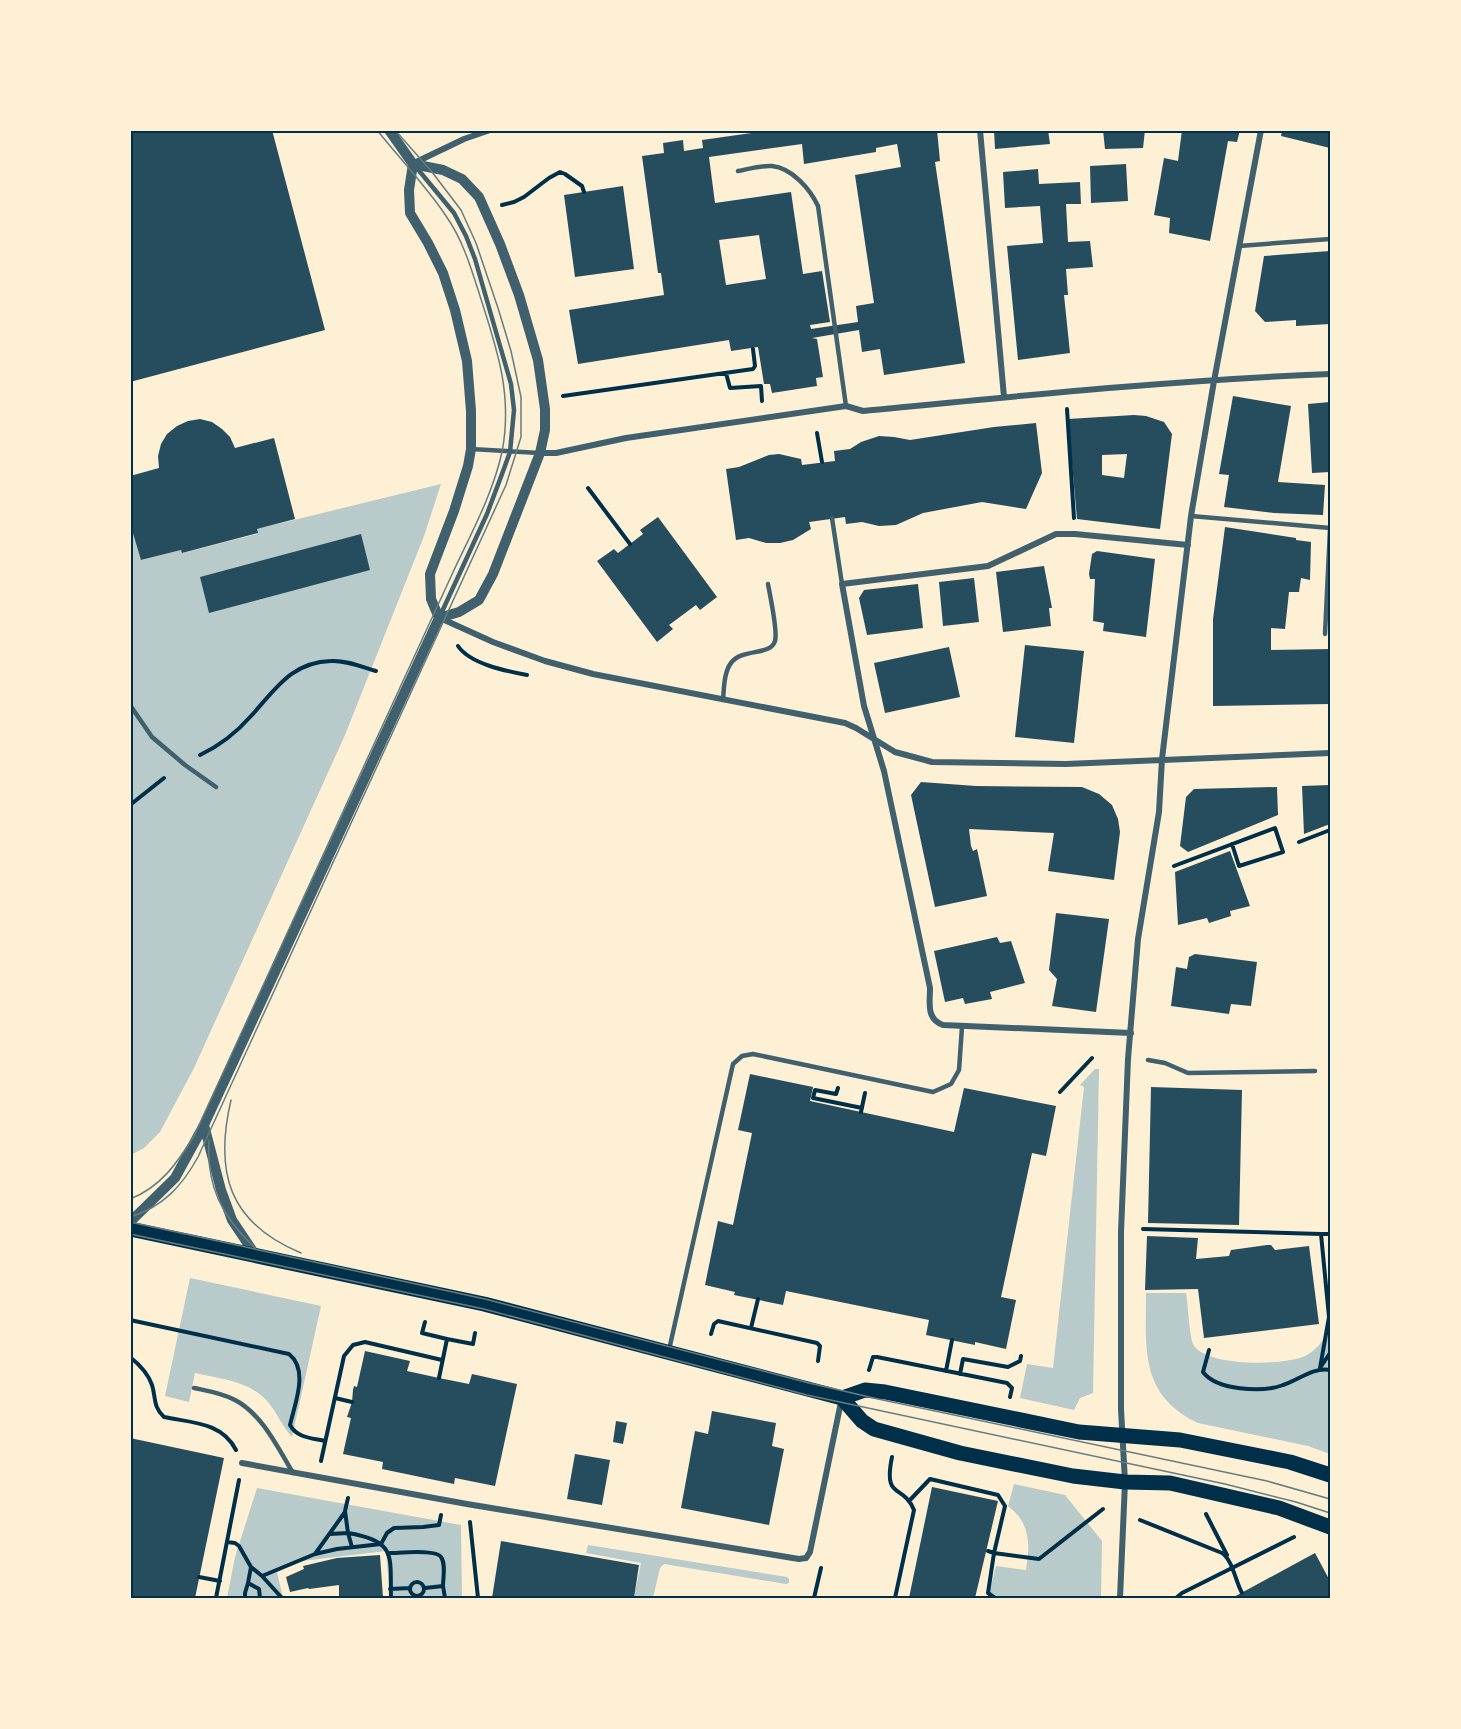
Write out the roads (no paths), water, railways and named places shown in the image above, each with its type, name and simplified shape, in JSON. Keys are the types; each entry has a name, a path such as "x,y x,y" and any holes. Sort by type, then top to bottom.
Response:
{"main road":[{"path":"130,1229 484,1304 842,1398 865,1390 885,1392 1079,1432 1180,1440 1290,1462 1330,1475"},
{"path":"842,1398 862,1421 874,1429 960,1453 1073,1476 1125,1482 1170,1483 1279,1508 1330,1527"}],"street":[{"path":"130,1222 174,1178 204,1125 439,618 459,612 479,600 493,574 540,453 545,430 545,409 538,360 519,295 479,197 462,179 443,170 413,164 389,130"},
{"path":"413,164 490,130"},
{"path":"980,130 1004,397"},
{"path":"1120,1599 1125,1482 1121,1436 1122,1232 1128,1059 1138,939 1159,812 1162,759 1191,516 1261,130"},
{"path":"413,164 409,190 410,213 443,273 455,310 467,361 471,411 471,449 468,466 430,574 431,599 439,618 493,642 545,661 593,674 845,723 895,752 932,762 1066,764 1330,753"},
{"path":"540,453 846,406 863,411 1245,377 1330,374"},
{"path":"1131,1033 962,1027 943,1025 933,1020 930,1014 930,988 884,771 864,706 842,584 988,566 1056,534 1188,545"},
{"path":"204,1125 228,1210 255,1256"},
{"path":"242,1463 467,1504 799,1559 806,1558 810,1552 842,1398"}],"lane":[{"path":"413,164 454,213 475,259 512,384 514,410 510,452 487,514 439,618"},
{"path":"738,171 772,165 793,174 813,194 818,206 846,406"},
{"path":"1239,246 1330,239"},
{"path":"471,449 540,453"},
{"path":"1191,516 1330,528 1325,634"},
{"path":"832,518 842,584"},
{"path":"723,700 724,681 731,662 741,655 768,649 775,642 776,633 768,584"},
{"path":"130,705 152,736 185,765 216,787"},
{"path":"669,1352 733,1064 742,1056 753,1054 933,1092 951,1084 959,1070 962,1027"},
{"path":"1148,1060 1165,1063 1188,1073 1315,1071"},
{"path":"194,1388 224,1395 252,1412 293,1473"}],"tram line":[{"path":"130,1199 159,1181 174,1165 194,1136 481,512 502,452 506,411 502,372 466,255 452,225 438,205 377,130"},
{"path":"130,1217 142,1213 170,1194 198,1157 506,485 521,437 521,397 511,351 476,243 461,210 432,172 395,130"},
{"path":"231,1100 226,1126 225,1150 227,1173 233,1193 243,1211 257,1227 277,1241 301,1253"},
{"path":"209,1140 210,1172 219,1200 233,1225 255,1248"},
{"path":"130,1222 485,1299 809,1383 1267,1481 1330,1499"},
{"path":"130,1234 484,1309 807,1395 1225,1484 1330,1513"}]}
